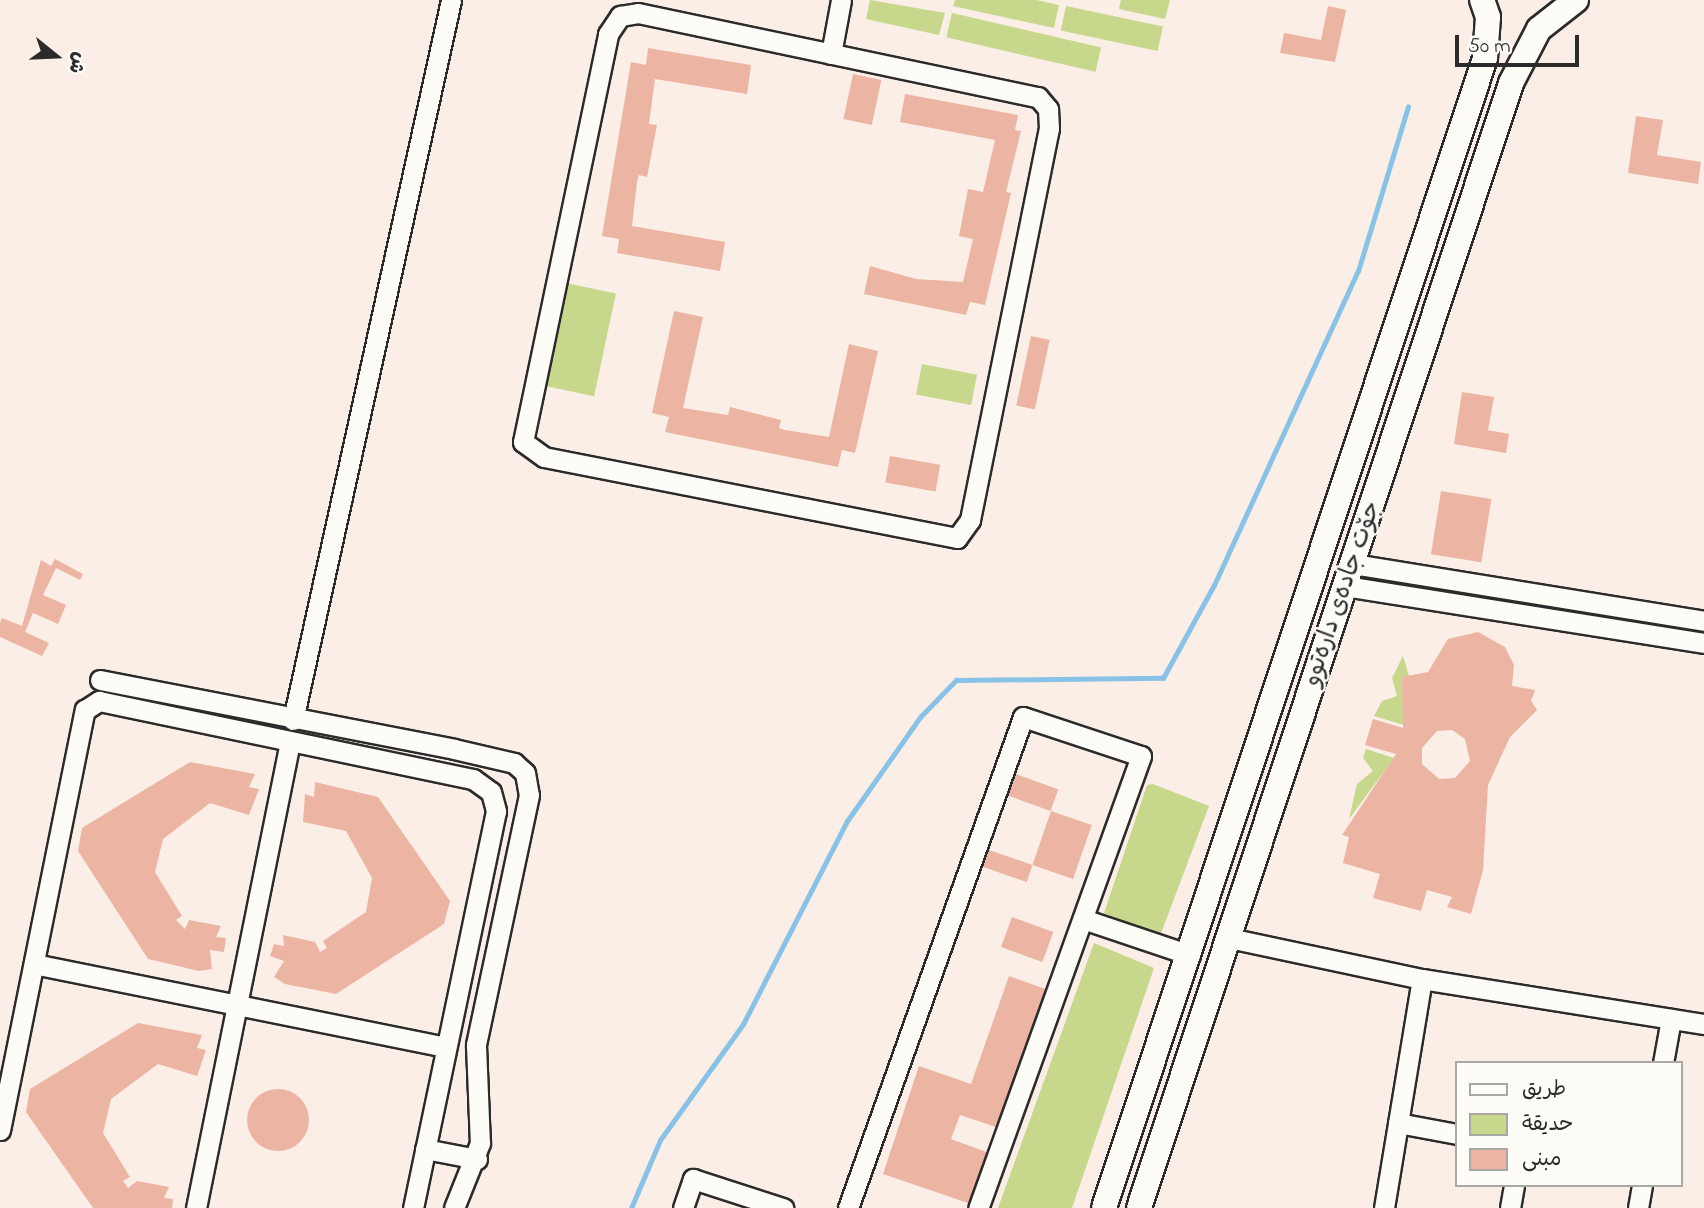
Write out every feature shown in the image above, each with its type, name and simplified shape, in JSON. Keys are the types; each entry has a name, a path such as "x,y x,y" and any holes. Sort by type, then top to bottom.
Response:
{"main road":[{"name":"جۆت جادەی دارەتوو","path":"1104,1208 1485,58 1488,16 1482,0"},
{"name":"جۆت جادەی دارەتوو","path":"1139,1208 1521,60 1554,12 1576,0"},
{"path":"1436,210 1468,220"},
{"path":"1120,1163 1151,1173"}],"street":[{"path":"293,720 451,0"},
{"path":"831,54 841,0"},
{"path":"638,12 831,54 1038,97 1050,116 970,520 951,540 544,457 523,442 614,24 638,12"},
{"path":"1419,598 1422,574"},
{"path":"1349,575 1422,574 1704,621"},
{"path":"1349,575 1419,598 1704,643"},
{"path":"100,680 506,761 528,780 476,1045 477,1159 454,1208"},
{"path":"0,1130 89,704 99,701 473,779 496,799 413,1208"},
{"path":"848,1208 1023,717 1141,756 978,1208"},
{"path":"196,1208 290,742"},
{"path":"1083,919 1190,955"},
{"path":"1229,938 1422,979 1704,1024"},
{"path":"34,964 446,1047"},
{"path":"1384,1208 1422,979"},
{"path":"1663,1061 1671,1018"},
{"path":"1398,1123 1456,1134"},
{"path":"425,1149 477,1159"},
{"path":"683,1208 693,1179 782,1208"},
{"path":"1510,1208 1514,1187"},
{"path":"1638,1208 1642,1187"}],"green space":[{"path":"870,0 945,13 939,35 866,19"},
{"path":"955,0 1036,0 1059,5 1054,28 953,6"},
{"path":"1121,0 1170,0 1165,19 1119,9"},
{"path":"1066,6 1163,27 1158,51 1061,30"},
{"path":"952,13 1101,47 1095,72 946,37"},
{"path":"566,283 616,294 594,396 544,386"},
{"path":"922,364 977,375 971,405 916,394"},
{"path":"1403,656 1409,676 1402,677 1404,725 1374,716 1382,701 1397,696 1392,678"},
{"path":"1366,749 1394,758 1349,819 1357,784 1373,771 1363,758"},
{"path":"1153,784 1209,806 1160,936 1104,913 1147,785"},
{"path":"1094,943 1154,968 1072,1208 998,1208"}],"building":[{"path":"1328,6 1346,10 1335,62 1280,53 1284,33 1321,40"},
{"path":"648,48 751,65 747,94 655,79 649,124 657,125 647,177 639,175 637,182 632,226 725,242 720,271 617,253 619,239 602,236 631,62 646,65"},
{"path":"853,74 881,80 872,125 843,119"},
{"path":"905,94 1018,115 1015,130 1021,131 1006,192 1011,193 985,305 970,302 966,315 864,294 870,266 916,279 963,282 973,239 959,236 968,189 983,192 995,140 900,122"},
{"path":"1636,116 1663,120 1657,155 1701,162 1698,184 1628,173"},
{"path":"674,311 703,317 683,408 728,415 730,407 781,420 779,428 785,430 829,437 849,344 878,351 855,453 842,450 838,467 665,432 669,417 652,413"},
{"path":"1031,336 1050,340 1035,409 1016,405"},
{"path":"1462,392 1494,397 1488,430 1509,434 1506,453 1454,444"},
{"path":"890,456 940,465 936,491 885,483"},
{"path":"1441,491 1491,499 1481,562 1431,554"},
{"path":"55,559 83,574 80,580 56,568 43,595 66,605 58,624 33,613 25,632 49,643 42,656 0,637 0,623 2,618 22,626 41,560 51,566"},
{"path":"1478,632 1505,647 1514,665 1512,686 1535,690 1531,701 1537,710 1510,737 1488,785 1483,870 1471,914 1447,907 1452,897 1427,890 1421,911 1373,898 1380,874 1343,863 1349,837 1342,835 1396,754 1365,745 1373,719 1403,728 1402,677 1428,672 1448,639","holes":["1452,730 1465,739 1470,761 1455,778 1439,779 1422,764 1422,748 1437,731"]},
{"path":"190,762 255,774 249,787 259,789 249,815 210,803 163,839 155,872 182,916 176,920 185,929 189,920 221,926 216,937 226,938 224,952 210,950 212,969 199,971 148,959 78,851 82,828"},
{"path":"1016,774 1058,789 1050,811 1008,796"},
{"path":"315,782 378,797 450,901 444,924 336,994 285,984 274,977 284,961 270,956 274,944 284,946 283,935 315,942 320,952 327,948 323,941 366,912 372,878 346,831 303,822 305,794 314,797"},
{"path":"1051,811 1092,825 1073,879 1032,865"},
{"path":"989,850 1032,865 1027,882 983,867"},
{"path":"1012,917 1053,932 1042,962 1001,947"},
{"path":"1009,976 1048,990 999,1128 960,1115 951,1139 989,1153 971,1204 883,1174 919,1066 971,1084"},
{"path":"138,1023 202,1035 197,1048 206,1050 197,1076 158,1064 111,1099 103,1133 130,1177 123,1181 128,1188 137,1181 169,1187 164,1198 173,1199 172,1208 93,1208 26,1112 30,1089"},
{"path":"278,1089 300,1098 309,1120 300,1142 278,1151 256,1142 247,1120 256,1098"}],"waterway":[{"path":"631,1208 660,1140 743,1024 847,821 920,717 956,680 1163,678 1214,585 1358,271 1408,106"}]}
